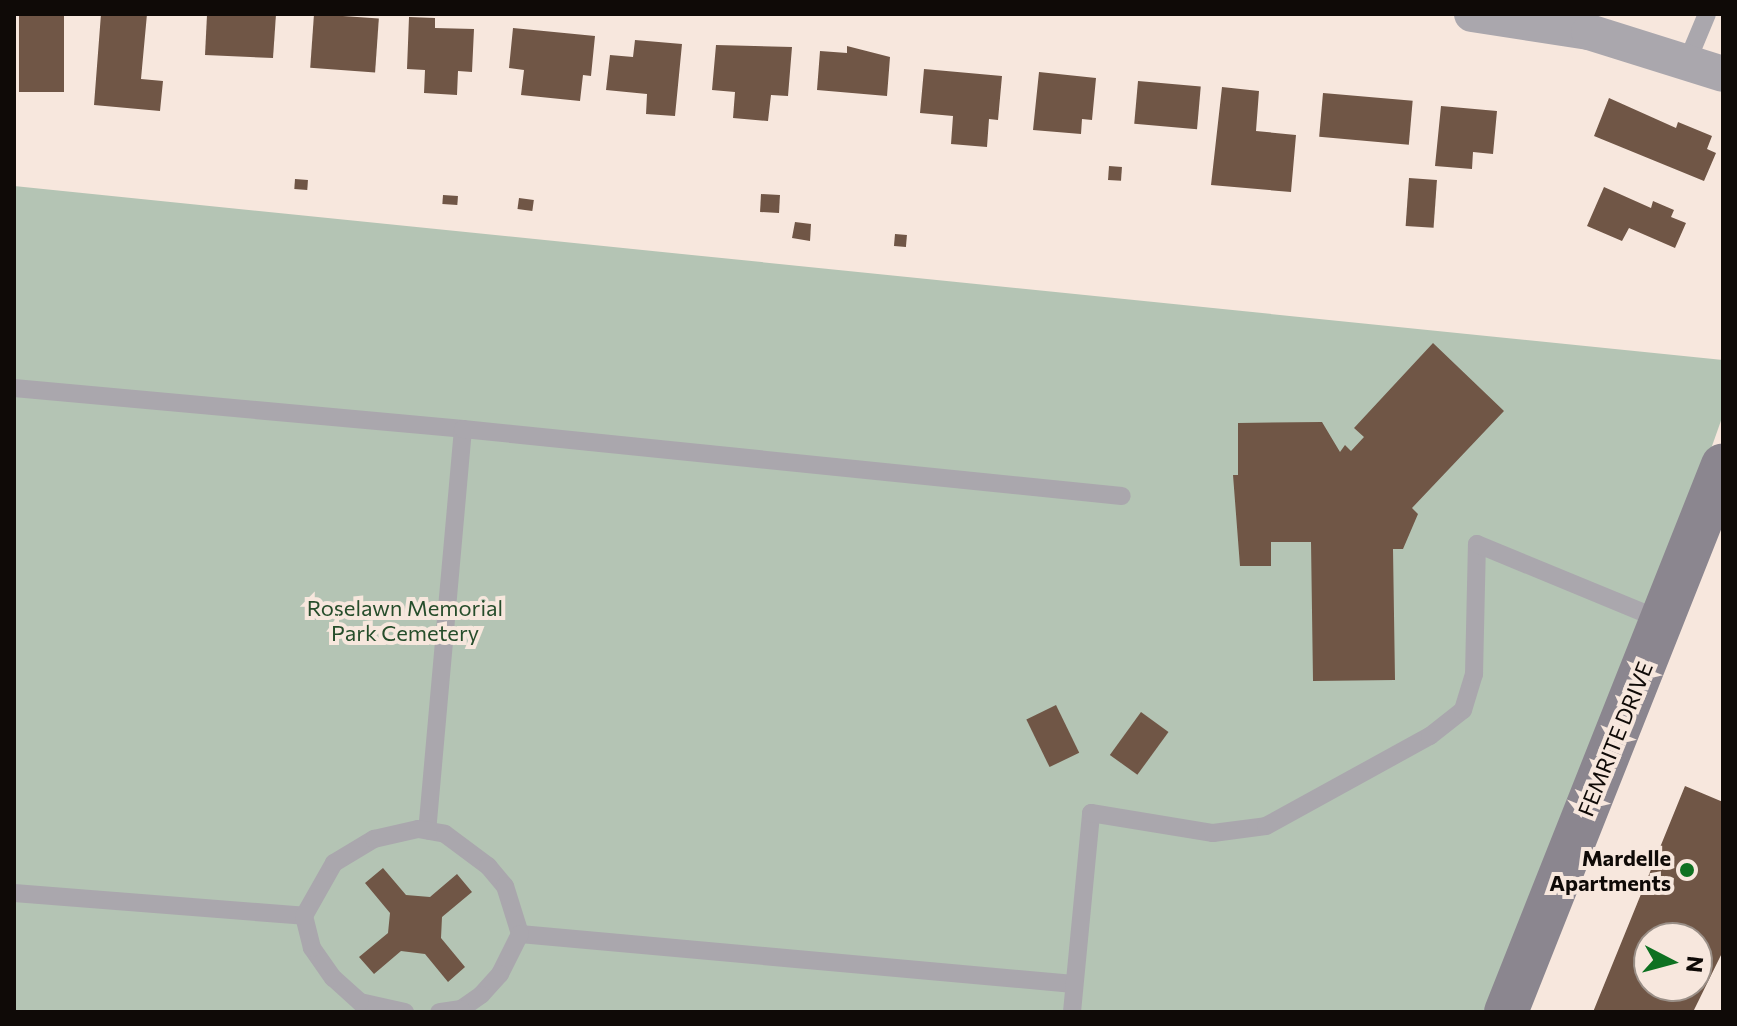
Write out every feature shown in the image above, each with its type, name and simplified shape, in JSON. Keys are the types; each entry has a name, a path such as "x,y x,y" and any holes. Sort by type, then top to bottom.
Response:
{"street":[{"path":"1472,14 1589,32 1723,74"},
{"name":"FEMRITE DRIVE","path":"1506,1012 1723,465"}],"lane":[{"path":"1687,62 1707,14"},
{"path":"14,388 463,429 1122,496"},
{"path":"427,830 463,429"},
{"path":"1072,1012 1091,813 1213,833 1266,826 1430,736 1463,710 1474,674 1477,544 1662,621"},
{"path":"405,1012 360,1002 333,978 312,948 304,916 334,863 397,830 427,830 455,840 488,866 505,886 520,934 500,974 481,995 461,1009 439,1012"},
{"path":"14,893 304,916"},
{"path":"520,934 1074,984"}],"green space":[{"name":"Roselawn Memorial Park Cemetery","path":"14,186 1723,360 1723,415 1556,886 1506,1012 14,1012"}],"building":[{"path":"19,14 64,14 64,92 19,92"},
{"path":"101,14 147,14 141,79 163,81 160,111 94,105"},
{"path":"276,14 273,58 205,55 207,15"},
{"path":"314,14 379,19 375,72 310,68"},
{"path":"409,17 435,18 435,28 474,29 472,72 458,71 457,95 424,93 425,70 407,69"},
{"path":"513,28 595,36 591,76 583,75 580,101 521,95 524,70 509,68"},
{"path":"635,40 682,44 675,116 646,114 647,94 606,90 610,55 633,57"},
{"path":"716,45 792,47 788,96 771,95 768,121 733,118 735,92 712,90"},
{"path":"847,46 890,57 887,96 817,90 820,51 847,53"},
{"path":"924,69 1002,76 998,120 989,119 987,147 951,144 953,116 920,113"},
{"path":"1039,72 1096,78 1092,120 1082,119 1081,134 1033,130"},
{"path":"1138,81 1201,86 1197,129 1134,124"},
{"path":"1222,87 1259,91 1256,131 1296,135 1291,192 1211,185"},
{"path":"1323,93 1413,101 1409,145 1319,137"},
{"path":"1609,98 1676,128 1678,122 1712,136 1707,149 1716,153 1704,181 1594,136"},
{"path":"1441,106 1497,111 1493,154 1473,152 1472,169 1435,166"},
{"path":"1109,166 1122,167 1121,181 1108,180"},
{"path":"1409,178 1437,180 1434,228 1406,226"},
{"path":"295,179 308,180 307,190 294,189"},
{"path":"1604,187 1651,208 1653,201 1674,210 1671,217 1686,223 1675,248 1629,228 1622,241 1587,226"},
{"path":"761,194 780,195 779,213 760,212"},
{"path":"443,195 458,196 457,205 442,204"},
{"path":"519,198 534,200 532,211 517,209"},
{"path":"795,222 811,224 810,241 792,238"},
{"path":"895,234 907,235 906,247 894,246"},
{"path":"1433,343 1504,411 1412,508 1418,514 1403,549 1393,549 1395,680 1313,681 1311,542 1271,542 1271,566 1240,566 1233,475 1238,475 1238,423 1322,422 1340,452 1345,445 1351,451 1364,437 1354,428"},
{"path":"1056,705 1079,753 1050,767 1026,719"},
{"path":"1141,712 1169,732 1137,775 1110,755"},
{"name":"Mardelle Apartments","path":"1685,786 1723,802 1723,951 1713,971 1713,922 1633,922 1633,1002 1698,1002 1693,1012 1593,1012"},
{"path":"383,868 406,895 430,897 457,874 472,892 442,917 441,938 465,967 448,982 425,954 401,951 374,974 359,957 388,933 390,913 365,883"}],"place":[{"name":"Mardelle Apartments","path":"1687,870"}]}
